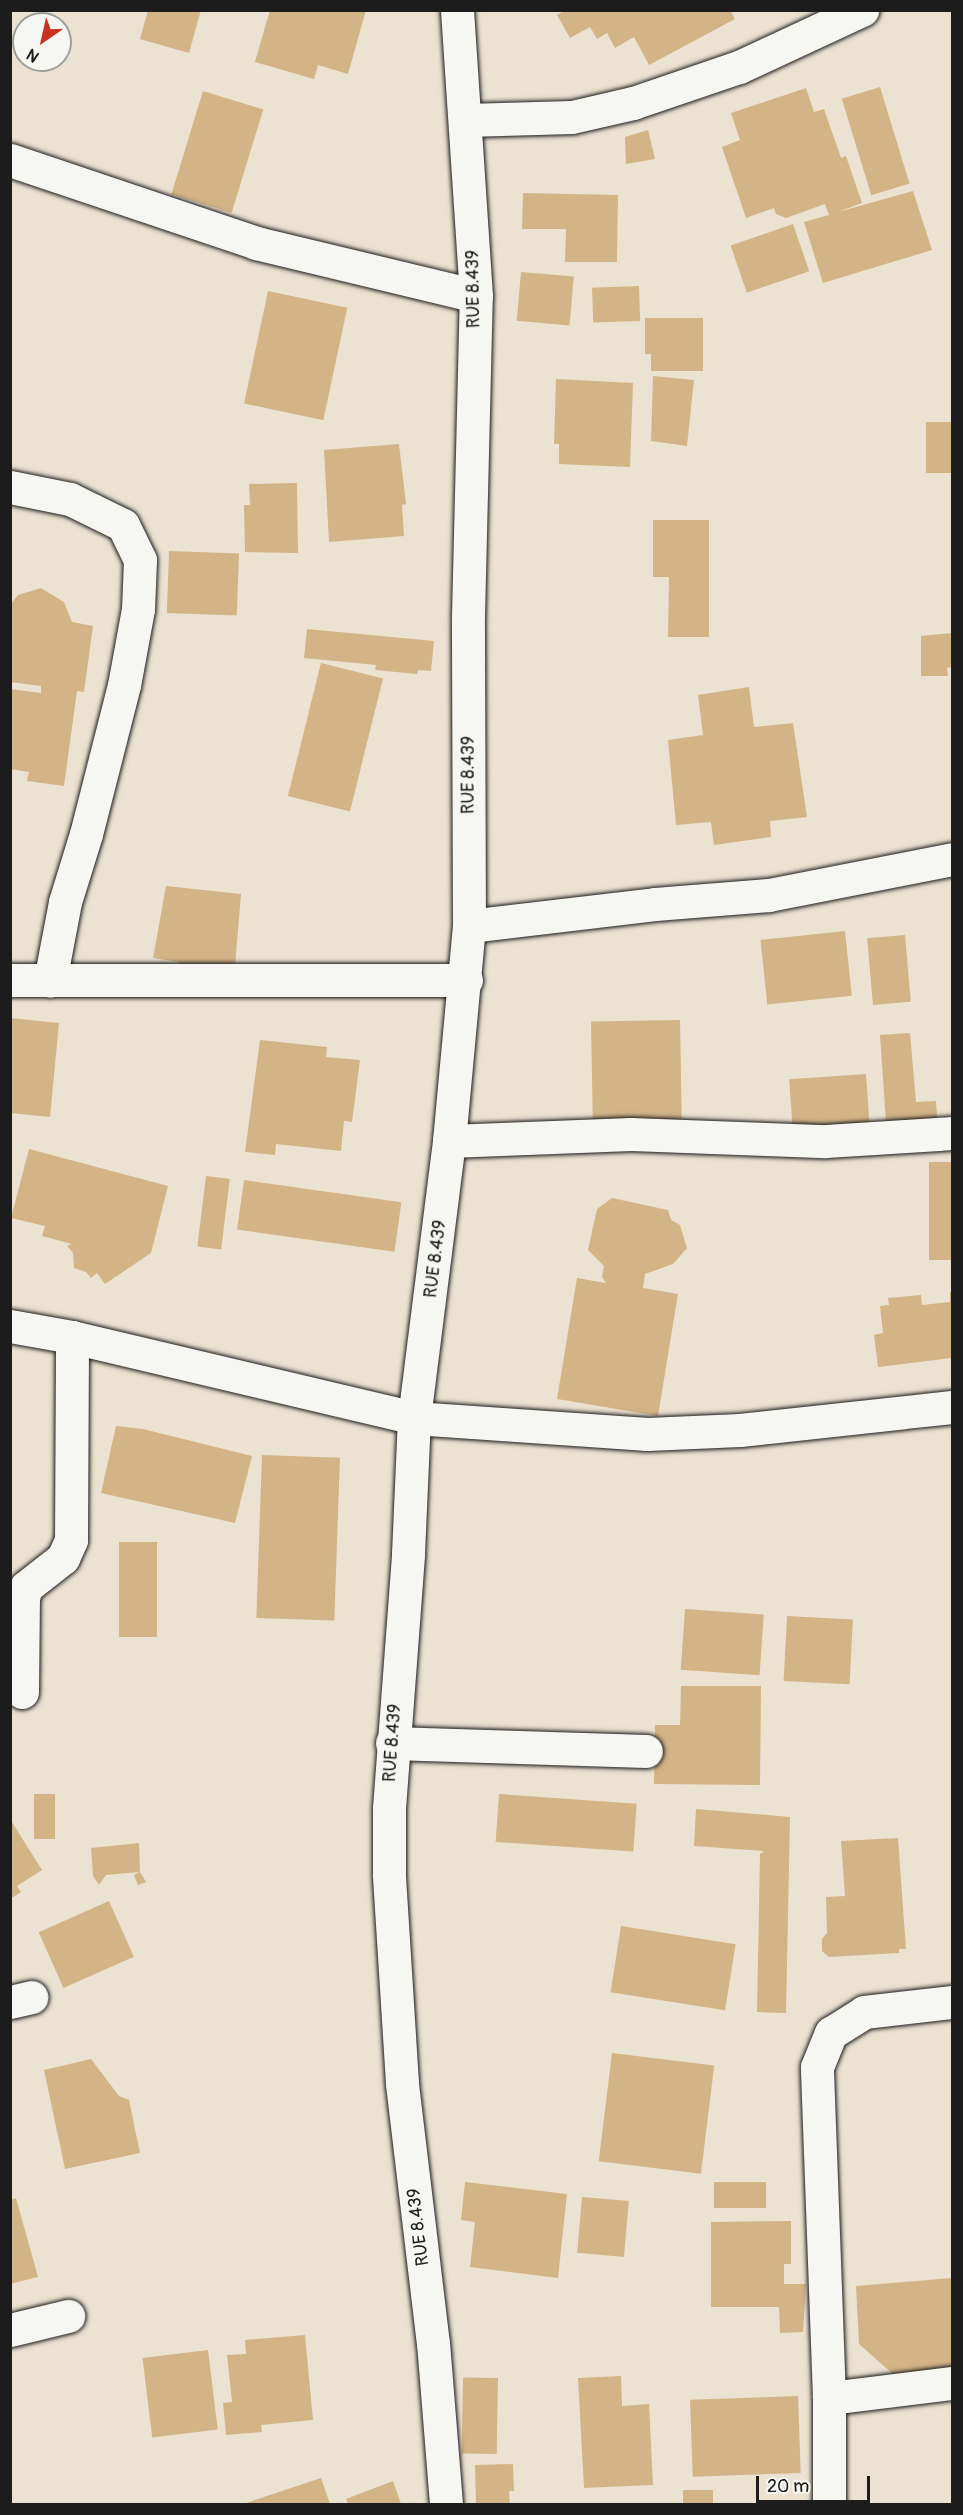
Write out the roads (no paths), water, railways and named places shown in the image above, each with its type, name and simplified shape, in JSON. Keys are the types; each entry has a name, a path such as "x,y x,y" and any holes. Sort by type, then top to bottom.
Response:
{"street":[{"name":"RUE 8.439","path":"446,2505 433,2344 401,2071 389,1875 392,1743 408,1554 414,1418 449,1141 466,980 469,926 468,616 476,296 458,10"},
{"path":"466,120 572,117 633,104 739,67 862,10"},
{"path":"10,160 256,243 476,296"},
{"path":"10,487 70,499 123,525 140,560 138,609 124,685 86,834 65,902 51,981"},
{"path":"469,926 655,904 769,895 952,859"},
{"path":"10,980 466,980"},
{"path":"449,1141 631,1134 826,1141 952,1133"},
{"path":"10,1326 72,1337 414,1418 647,1434 740,1430 952,1407"},
{"path":"22,1692 23,1598 26,1587 63,1558 71,1540 72,1337"},
{"path":"392,1743 646,1751"},
{"path":"830,2505 829,2398 817,2067 831,2033 864,2012 952,2002"},
{"path":"10,2330 68,2316"},
{"path":"829,2398 952,2383"}]}
